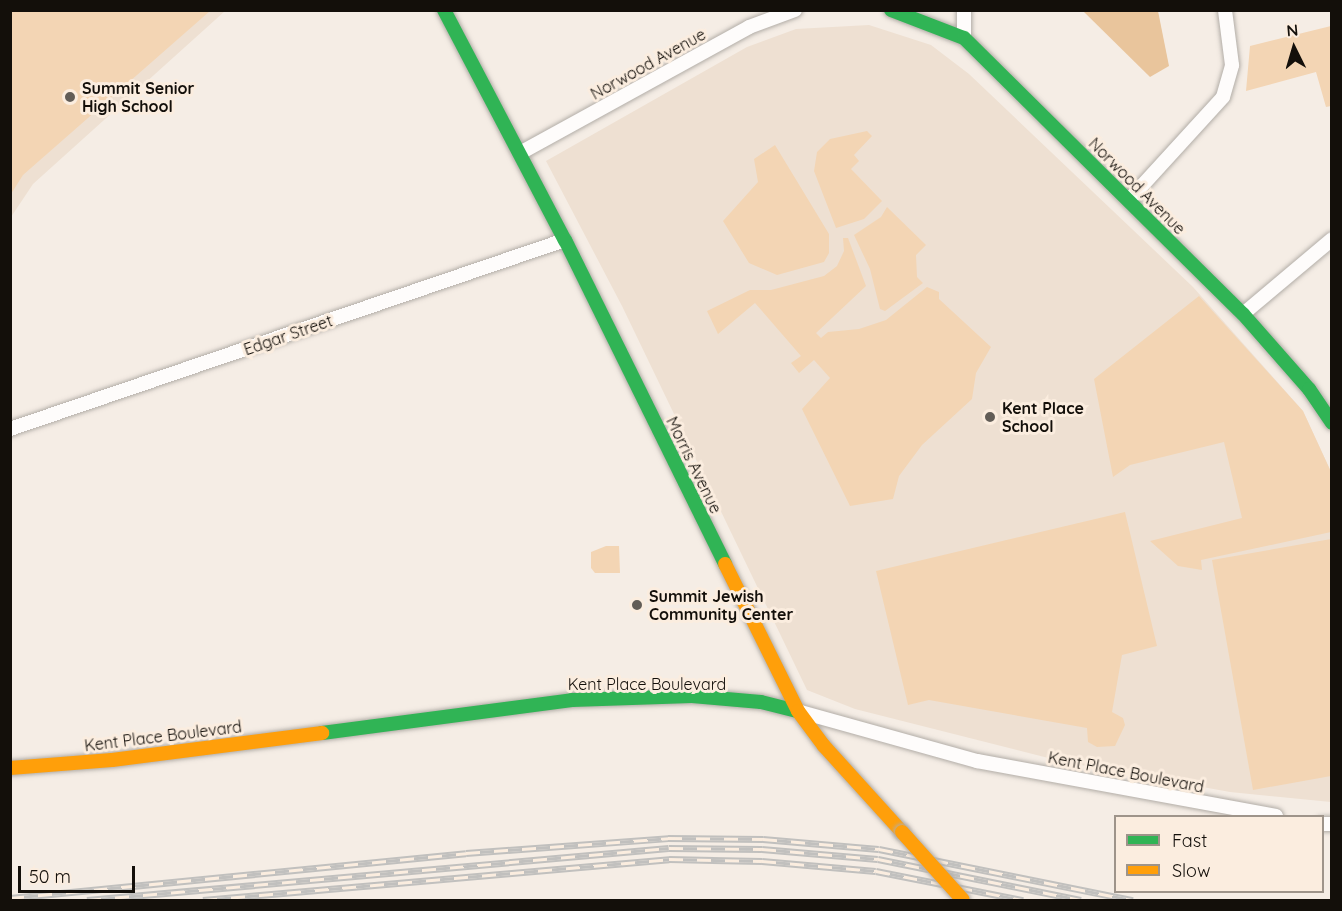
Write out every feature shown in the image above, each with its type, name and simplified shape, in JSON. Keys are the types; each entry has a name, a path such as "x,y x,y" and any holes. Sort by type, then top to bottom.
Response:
{"street":[{"name":"Morris Avenue","path":"444,10 565,240 798,711 824,746 963,900"},
{"name":"Norwood Avenue","path":"520,153 749,27 795,10"},
{"name":"Norwood Avenue","path":"891,10 964,38 1243,315 1309,389 1332,423"},
{"path":"964,10 964,38"},
{"path":"1129,200 1223,97 1233,65 1226,10"},
{"path":"1243,315 1332,238"},
{"name":"Edgar Street","path":"10,429 565,240"},
{"name":"Kent Place Boulevard","path":"10,768 112,760 572,700 692,696 761,702 976,761 1271,815"}],"shaded area":[{"name":"Summit Senior High School","path":"11,10 210,11 23,175 11,194"},
{"name":"Summit Senior High School","path":"11,11 225,11 33,184 11,217"},
{"path":"1083,11 1158,11 1169,66 1150,77"},
{"name":"Kent Place School","path":"869,25 931,45 969,74 1193,287 1303,411 1332,474 1331,802 1230,792 1064,762 855,709 807,690 622,306 546,161 747,47 796,29"},
{"path":"1331,26 1331,106 1326,107 1316,72 1246,91 1250,46"},
{"path":"867,131 872,136 854,155 859,161 851,169 882,201 864,219 836,228 814,171 817,152 830,139"},
{"path":"775,145 829,234 829,253 824,262 777,275 749,263 723,221 758,182 754,159"},
{"path":"887,207 926,245 916,255 917,277 923,283 885,311 880,309 870,269 854,235 881,217"},
{"path":"843,238 848,238 866,286 816,333 821,338 828,332 859,329 886,320 927,287 939,292 939,299 991,347 976,373 972,399 922,445 899,476 893,499 850,506 802,409 830,378 814,360 799,373 791,363 801,356 755,303 718,334 707,311 750,290 771,290 824,276 837,266 844,251"},
{"path":"1199,296 1303,411 1332,474 1331,532 1201,560 1202,570 1178,566 1150,541 1242,518 1224,442 1130,465 1113,477 1094,379"},
{"path":"1125,512 1157,646 1122,655 1112,712 1123,718 1125,725 1115,746 1097,747 1088,742 1087,728 929,700 908,705 876,571"},
{"path":"1331,539 1331,776 1253,790 1212,560"},
{"path":"606,546 619,546 620,573 595,573 591,568 591,552"}],"railway":[{"path":"10,898 466,853 668,838 763,839 879,849 1133,900"},
{"path":"87,900 669,848 762,849 878,859 1081,900"},
{"path":"203,900 669,859 762,861 876,871 1023,900"}],"traffic: fast":[{"path":"444,10 565,240 725,564"},
{"path":"891,10 964,38 1243,314 1309,389 1332,423"},
{"path":"322,733 572,700 692,696 761,702 798,711"}],"traffic: slow":[{"path":"725,564 798,711 824,746 902,832"},
{"path":"10,768 112,760 322,733"},
{"path":"902,832 963,900"}],"place":[{"name":"Summit Senior High School","path":"70,97"},
{"name":"Kent Place School","path":"990,417"},
{"name":"Summit Jewish Community Center","path":"637,605"}]}
